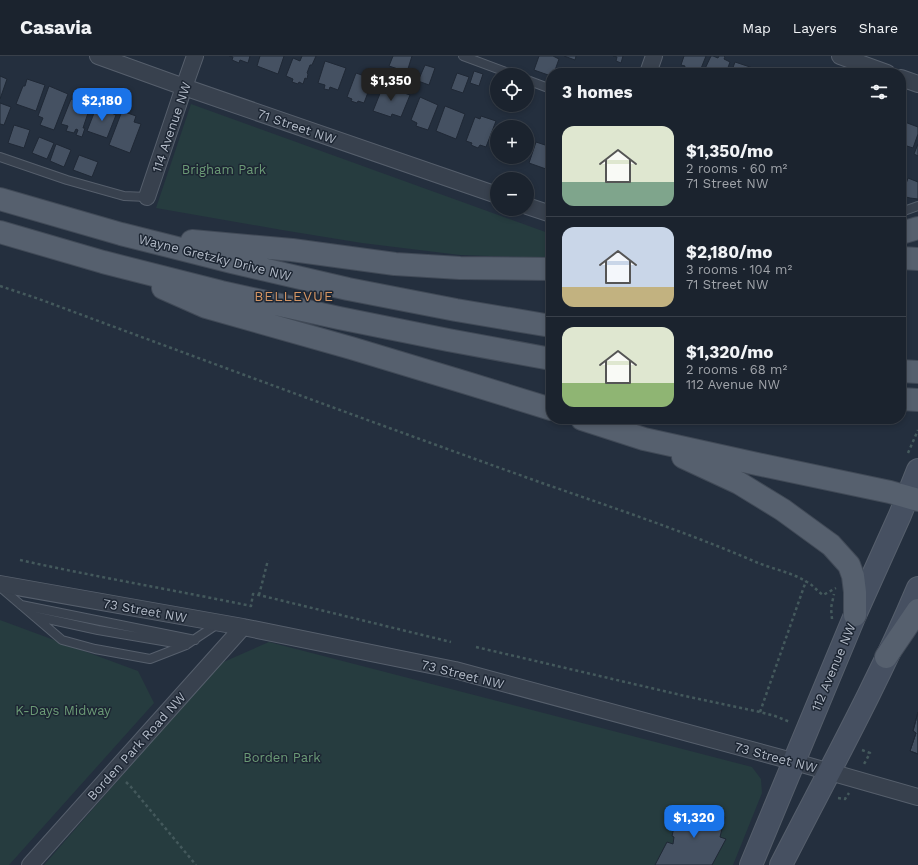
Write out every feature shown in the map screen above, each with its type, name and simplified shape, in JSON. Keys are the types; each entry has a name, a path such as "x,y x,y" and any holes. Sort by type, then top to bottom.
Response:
{"main road":[{"name":"Wayne Gretzky Drive NW","path":"0,199 121,234 348,289 456,310 546,325"},
{"path":"906,232 918,228"},
{"path":"0,232 103,262 221,292 456,342 546,358"},
{"path":"121,234 292,250 395,264 460,268 546,269"},
{"path":"906,258 918,259"},
{"path":"103,262 206,307 351,348 546,407"},
{"path":"906,371 918,372"},
{"path":"906,399 918,400"},
{"path":"598,424 644,439 890,492 913,499"},
{"path":"644,439 739,483 784,510 831,545 849,565 853,576 855,615"},
{"name":"112 Avenue NW","path":"751,865 855,615 913,499 918,470"},
{"path":"781,865 844,744 918,588"},
{"path":"886,657 918,610"}],"street":[{"name":"71 Street NW","path":"98,56 490,193"},
{"name":"114 Avenue NW","path":"147,198 195,56"},
{"path":"650,68 654,56"},
{"path":"840,56 873,68"},
{"path":"906,80 918,84"},
{"path":"534,208 546,212"},
{"name":"73 Street NW","path":"2,588 215,626 243,627 455,670 918,797"},
{"name":"Borden Park Road NW","path":"30,865 243,627"}],"lane":[{"path":"464,56 496,68"},
{"path":"534,83 546,87"},
{"path":"0,156 74,182 124,196 147,198"},
{"path":"906,210 918,206"},
{"path":"2,588 62,640 102,650 150,659 186,645 215,626"},
{"path":"21,604 195,640"},
{"path":"33,616 98,630 186,645"}],"path":[{"path":"0,286 346,412 658,523 766,566 788,573 806,581 824,595 836,588"},
{"path":"910,449 918,430"},
{"path":"20,560 69,571 251,606 253,594 259,595 451,642"},
{"path":"259,595 268,560"},
{"path":"760,712 806,581"},
{"path":"476,647 760,712 786,720 790,722 793,727"},
{"path":"114,771 132,787 196,865"}],"green space":[{"name":"Brigham Park","path":"191,104 490,212 490,216 501,216 546,232 546,258 460,255 362,243 156,208"},
{"name":"K-Days Midway","path":"0,620 138,671 154,703 9,865 0,865"},
{"name":"Borden Park","path":"269,642 752,767 761,779 762,793 733,865 44,865 219,664"}],"building":[{"path":"229,56 250,56 248,63 240,60 239,63 232,60 233,57"},
{"path":"260,56 284,56 278,74 257,66"},
{"path":"302,56 316,56 312,65 310,65 307,73 307,79 305,78 303,84 299,82 298,84 292,82 293,79 286,76 293,58 300,61"},
{"path":"393,56 412,56 407,72 389,66"},
{"path":"539,56 553,56 559,59 556,68 546,68 546,74 534,70"},
{"path":"564,56 576,56 575,60"},
{"path":"613,56 623,56 621,63 616,61 617,57"},
{"path":"684,56 706,56 701,68 684,68 685,66 681,65"},
{"path":"711,56 718,58 719,56 724,56 724,59 730,62 728,68 705,68"},
{"path":"325,61 346,68 338,90 330,87 329,90 324,89 325,85 318,83"},
{"path":"735,62 753,68 733,68"},
{"path":"425,65 435,68 429,85 418,81"},
{"path":"474,71 483,74 479,86 470,83"},
{"path":"356,73 373,79 364,103 351,101 352,99 347,97"},
{"path":"457,73 469,77 463,93 451,89"},
{"path":"0,76 7,79 0,99"},
{"path":"27,79 45,85 36,111 16,104"},
{"path":"49,86 68,94 54,130 40,125 43,118 38,116"},
{"path":"383,86 410,95 401,117 392,114 391,117 373,111"},
{"path":"78,95 92,101 83,128 85,128 82,137 76,135 78,130 76,129 74,133 66,131 68,126 61,124 71,99 76,101"},
{"path":"420,97 438,105 428,130 416,126 417,123 411,120"},
{"path":"0,103 11,107 4,125 0,124"},
{"path":"103,106 111,109 109,112 116,115 107,138 87,131 96,108 102,110"},
{"path":"445,106 465,114 456,139 436,131"},
{"path":"122,111 136,116 134,122 141,124 130,153 109,145"},
{"path":"481,116 493,120 490,120 490,137 486,147 480,145 478,148 471,145 472,143 466,141 475,117 480,119"},
{"path":"906,122 918,127 918,134 913,148 907,146 906,148"},
{"path":"14,125 30,130 24,148 8,143"},
{"path":"39,137 54,143 47,159 32,153"},
{"path":"536,142 546,145 546,169 532,164 534,164 534,148"},
{"path":"56,144 71,150 64,167 50,161"},
{"path":"918,144 918,156 914,154"},
{"path":"79,155 98,162 92,177 73,170"},
{"path":"908,178 918,182 918,199 906,197 906,184"},
{"path":"918,712 918,754 910,751 916,733 913,731"},
{"path":"918,712 918,754 910,751 916,733 913,731"},
{"path":"679,806 725,817 720,837 726,839 712,865 655,865 667,842 673,844 674,837 672,836"}],"district":[{"name":"BELLEVUE","path":"294,296"}]}
